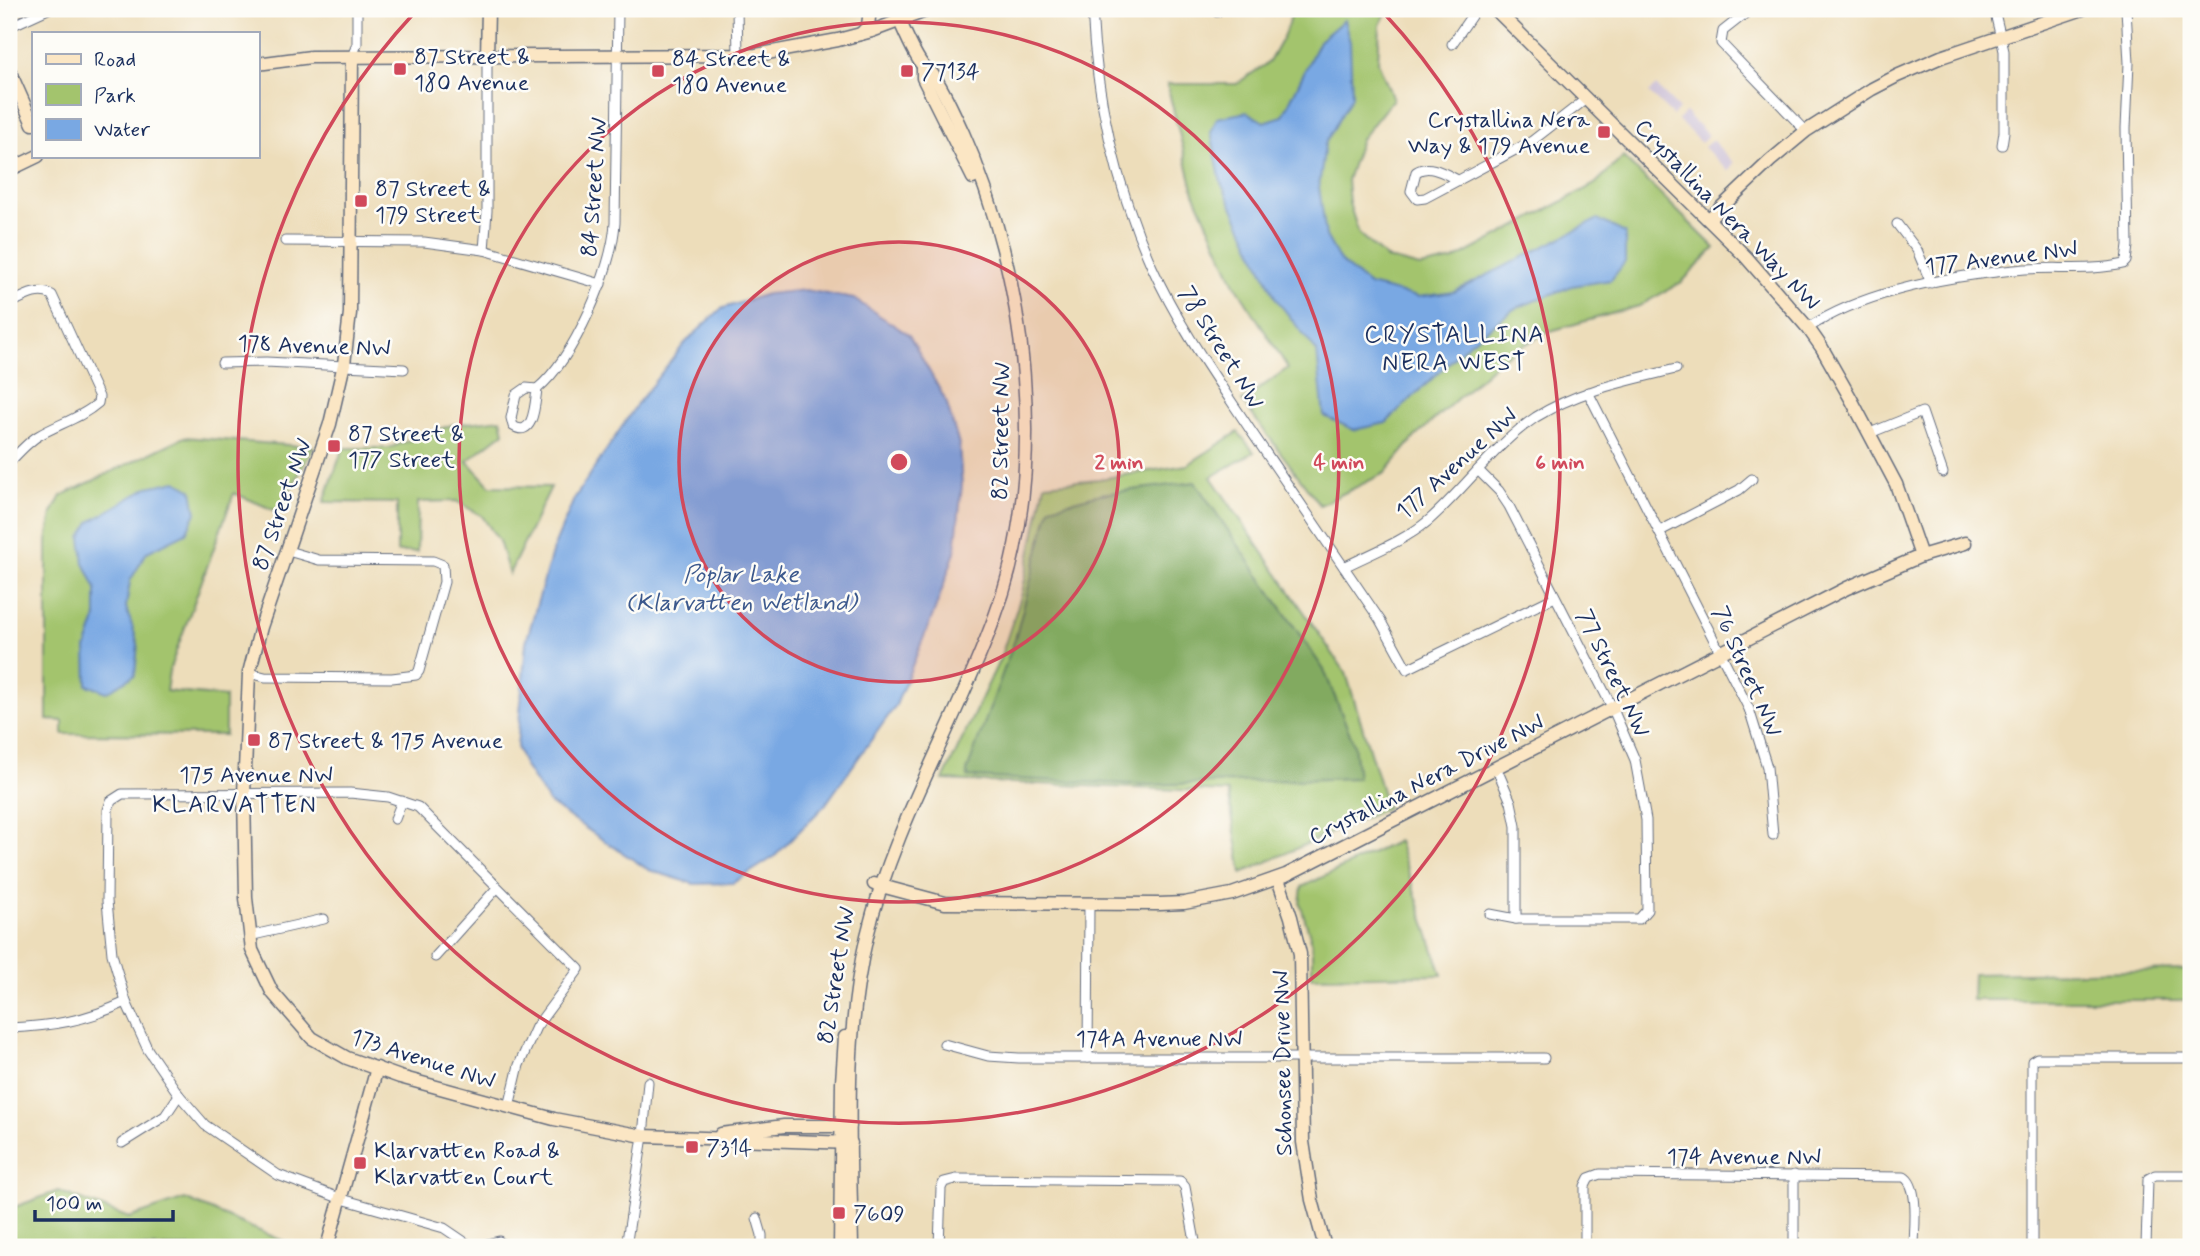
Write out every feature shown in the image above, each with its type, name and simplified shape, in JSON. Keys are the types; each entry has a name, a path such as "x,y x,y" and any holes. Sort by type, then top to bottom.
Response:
{"street":[{"path":"9,27 48,9"},
{"name":"87 Street NW","path":"250,936 246,898 244,794 249,673 261,627 330,424 344,364 350,313 352,57 357,44 357,9"},
{"path":"484,250 488,9"},
{"name":"84 Street NW","path":"537,389 526,388 516,395 511,418 513,426 518,429 525,429 530,424 537,389 545,383 573,342 608,268 614,235 618,9"},
{"path":"737,9 738,55"},
{"path":"861,34 868,26 870,9"},
{"path":"259,64 311,57 738,55 808,47 861,34 897,15 931,9"},
{"name":"78 Street NW","path":"1092,9 1096,59 1108,133 1126,199 1152,267 1191,341 1380,620 1407,669 1555,597"},
{"path":"1452,44 1476,9"},
{"name":"Crystallina Nera Way NW","path":"1495,9 1709,219 1776,289 1808,328 1870,433 1896,484 1921,556"},
{"path":"1751,9 1727,26 1721,36 1724,48 1807,131"},
{"path":"1993,9 2001,37 2004,79 2002,145"},
{"path":"1709,219 1770,161 1807,131 1897,76 1941,57 2083,9"},
{"name":"177 Avenue NW","path":"1808,328 1847,306 1931,284 2026,269 2123,264 2126,261 2129,246 2126,128 2129,44 2126,9"},
{"name":"82 Street NW","path":"840,1247 857,989 878,885 996,613 1016,542 1023,492 1026,424 1023,362 1011,286 990,209 923,78 923,67 897,15"},
{"path":"9,70 32,122"},
{"path":"1458,180 1434,169 1424,168 1416,172 1411,191 1421,200 1532,141 1586,99"},
{"path":"9,170 34,158"},
{"path":"1896,225 1917,250 1931,284"},
{"path":"285,241 424,242 484,250 601,284"},
{"path":"9,304 36,292 47,292 55,298 99,397 99,403 90,411 38,436 9,463"},
{"name":"178 Avenue NW","path":"222,363 344,364 404,369"},
{"name":"177 Avenue NW","path":"1344,567 1400,539 1428,521 1521,428 1556,405 1587,392 1676,369"},
{"name":"76 Street NW","path":"1587,392 1749,709 1768,776 1773,835"},
{"path":"1870,433 1922,412 1943,473"},
{"name":"77 Street NW","path":"1478,470 1499,491 1509,506 1612,707 1635,760 1645,807 1647,902 1644,914 1634,919 1516,919"},
{"path":"1660,531 1739,490 1752,479"},
{"name":"Crystallina Nera Drive NW","path":"878,885 944,903 1184,903 1232,894 1278,879 1847,588 1921,556 1965,543"},
{"path":"249,673 265,677 392,678 416,675 419,671 444,582 443,565 433,561 319,560 288,551"},
{"path":"1490,914 1516,919 1516,826 1511,802 1496,767"},
{"name":"175 Avenue NW","path":"126,1002 112,954 107,901 108,810 111,801 122,794 350,793 388,797 418,807 579,969 536,1027 519,1065 509,1107"},
{"path":"395,819 402,801"},
{"name":"Schonsee Drive NW","path":"1278,879 1300,954 1301,1119 1305,1164 1325,1247"},
{"path":"435,957 497,888"},
{"path":"1088,904 1088,1058"},
{"path":"250,936 324,919"},
{"name":"173 Avenue NW","path":"250,936 252,950 272,992 312,1038 347,1058 400,1077 554,1119 643,1136 846,1143"},
{"path":"9,1027 56,1025 109,1010 126,1002 148,1050 179,1095 205,1125 278,1175 342,1199 444,1228 474,1247 499,1241"},
{"name":"174A Avenue NW","path":"944,1044 988,1056 1006,1057 1544,1058"},
{"path":"2032,1247 2032,1061 2037,1058 2191,1058"},
{"path":"327,1247 377,1068"},
{"path":"626,1247 643,1136 648,1082"},
{"path":"122,1143 165,1116 179,1095"},
{"name":"173 Avenue NW","path":"690,1138 784,1126 847,1126"},
{"name":"82 Street NW","path":"846,1143 852,1247"},
{"name":"174 Avenue NW","path":"1585,1247 1587,1182 1593,1175 1600,1174 1904,1177 1910,1181 1914,1191 1914,1247"},
{"path":"1794,1175 1794,1247"},
{"path":"2146,1247 2147,1184 2150,1177 2191,1175"},
{"path":"939,1247 940,1188 944,1181 956,1179 1180,1181 1185,1187 1196,1247"},
{"path":"757,1218 762,1247"}],"shaded area":[{"path":"1656,86 1679,109 1673,116 1649,93"},
{"path":"1685,112 1708,135 1701,143 1678,120"},
{"path":"1712,140 1734,163 1728,171 1704,147"}],"green space":[{"path":"1291,9 1388,9 1380,25 1378,62 1393,99 1361,139 1347,180 1349,203 1359,234 1386,258 1420,267 1454,260 1595,184 1623,157 1715,248 1682,282 1639,306 1547,332 1502,358 1415,437 1385,473 1320,505 1242,401 1288,368 1235,284 1194,193 1167,84 1236,84 1269,62 1283,37"},
{"path":"501,419 504,432 467,461 490,486 551,487 509,574 499,541 482,516 456,501 418,502 417,552 397,552 397,503 324,502 343,448 389,448 451,425"},
{"path":"1238,432 1254,452 1211,477 1346,673 1387,808 1242,873 1228,792 943,780 1000,659 1022,593 1045,484 1099,479 1187,465"},
{"path":"184,437 314,447 278,512 234,493 169,671 166,691 225,697 225,735 63,734 63,721 47,720 47,541 52,513 61,496"},
{"path":"1195,482 1324,670 1354,744 1358,778 1151,785 968,777 967,771 1015,639 1050,507 1100,494"},
{"path":"1398,841 1442,975 1312,977 1312,943 1300,903 1302,887"},
{"path":"2191,970 2191,1000 1972,1000 1973,974"},
{"path":"58,1191 129,1218 185,1199 297,1247 9,1247 9,1209"}],"water":[{"path":"1344,20 1350,42 1352,96 1325,144 1319,187 1326,236 1340,261 1369,285 1418,297 1454,292 1598,219 1625,233 1625,262 1611,280 1572,286 1514,309 1467,345 1386,423 1354,430 1324,416 1317,352 1276,299 1221,183 1211,132 1217,118 1247,112 1264,122 1283,116 1319,41"},
{"name":"Poplar Lake (Klarvatten Wetland)","path":"806,290 854,299 909,335 946,401 959,445 962,485 955,552 935,610 896,705 825,805 774,857 733,883 694,884 649,870 549,803 524,765 517,747 526,642 553,549 574,499 637,404 685,343 721,309 767,294"},
{"path":"176,481 192,490 196,513 186,533 147,552 130,581 126,607 138,644 135,675 107,692 87,685 86,649 96,619 96,589 84,563 81,537 90,522 148,487"}],"place":[{"name":"87 Street & 180 Avenue","path":"400,69"},
{"name":"84 Street & 180 Avenue","path":"658,71"},
{"name":"77134","path":"907,71"},
{"name":"Crystallina Nera Way & 179 Avenue","path":"1604,132"},
{"name":"87 Street & 179 Street","path":"361,201"},
{"name":"87 Street & 177 Street","path":"334,446"},
{"name":"87 Street & 175 Avenue","path":"254,740"},
{"name":"7314","path":"692,1147"},
{"name":"Klarvatten Road & Klarvatten Court","path":"360,1163"},
{"name":"7609","path":"839,1213"}],"district":[{"name":"CRYSTALLINA NERA WEST","path":"1455,348"},
{"name":"KLARVATTEN","path":"235,804"}]}
